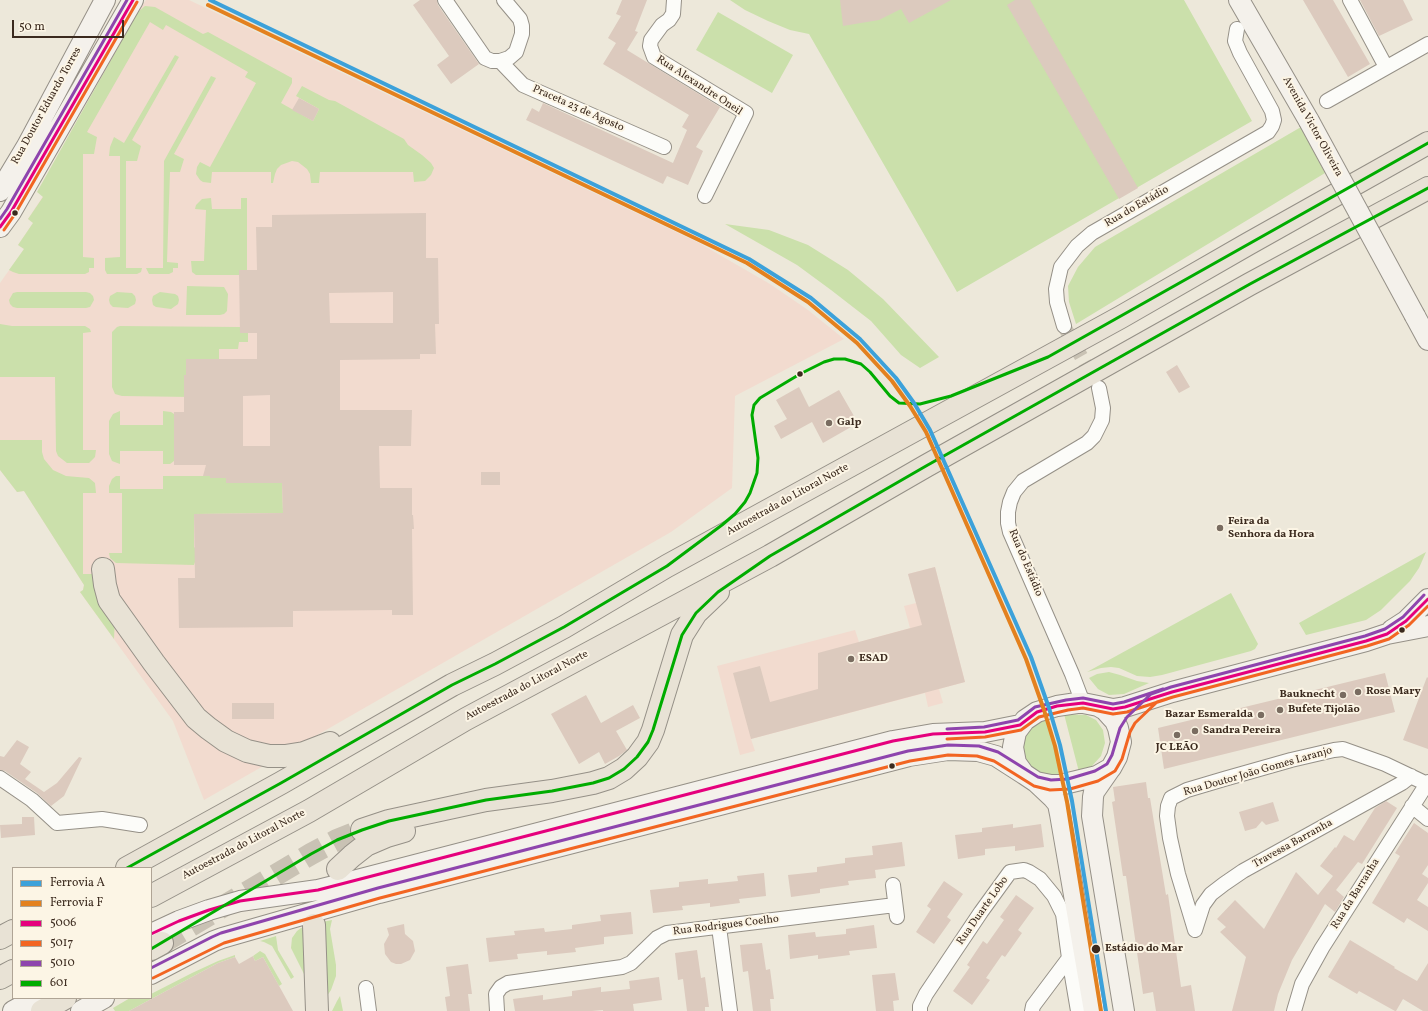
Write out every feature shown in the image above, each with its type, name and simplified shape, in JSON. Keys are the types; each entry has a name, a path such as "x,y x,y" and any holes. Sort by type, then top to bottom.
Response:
{"highway":[{"path":"1384,167 1428,138"},
{"name":"Autoestrada do Litoral Norte","path":"129,867 281,783 452,685 495,664 550,634 667,566 1120,318 1384,167 1428,144"},
{"name":"Autoestrada do Litoral Norte","path":"152,895 309,810 466,719 770,556 1236,292 1428,188"},
{"path":"1387,211 1428,195"},
{"path":"362,830 389,821 486,800 593,783 609,778 624,769 637,757 648,742 682,635 696,613 718,592 770,556"},
{"path":"103,569 109,600 196,718 226,741 247,751 269,756 286,756 304,753 328,744 452,685"},
{"path":"338,869 366,845 387,836 510,804 552,790"},
{"path":"314,925 317,1011"},
{"path":"0,938 12,932"},
{"path":"0,978 12,972"},
{"path":"42,1011 63,999"}],"main road":[{"name":"Rua Doutor Eduardo Torres","path":"0,191 27,146 105,0"},
{"name":"Rua Doutor Eduardo Torres","path":"0,227 133,0"},
{"name":"Avenida Victor Oliveira","path":"1239,0 1319,112"},
{"name":"Avenida Victor Oliveira","path":"1255,0 1319,112 1423,313 1428,340"},
{"path":"1387,634 1406,622 1428,599"},
{"path":"1094,1011 1058,804 1016,763 1013,747 1016,732 1020,725 1037,712 1067,705 1091,705 1113,709 1125,707 1180,690 1366,641 1387,634 1428,626"},
{"path":"1124,1011 1092,816 1093,797 1094,792 1117,757 1125,730 1132,720 1154,698"},
{"path":"1091,705 1105,710 1115,721 1121,742"},
{"path":"155,942 179,920 240,901 332,886 893,741 933,734 985,732 1020,725"},
{"path":"152,973 222,938 379,893 909,756 948,750 978,751 996,756 1030,778 1050,785 1069,784 1097,776 1111,768"},
{"path":"13,1011 35,999"},
{"path":"81,1011 102,999"}],"street":[{"path":"445,0 485,58 492,61 500,61 509,58 516,52 522,34 520,20 504,0"},
{"name":"Rua Alexandre Oneil","path":"674,0 673,14 669,20 662,25 651,40 650,46 654,57 746,113 705,196"},
{"path":"1350,0 1386,67"},
{"name":"Rua do Estádio","path":"1064,326 1057,302 1056,289 1062,267 1077,246 1092,233 1268,132 1272,126 1274,120 1272,111 1235,41 1237,29"},
{"path":"1319,112 1386,67 1428,44"},
{"name":"Praceta 23 de Agosto","path":"500,61 523,85 664,146"},
{"name":"Rua do Estádio","path":"1091,705 1072,674 1010,532 1008,512 1014,492 1023,481 1087,443 1094,436 1102,420 1103,408 1099,388"},
{"name":"Rua Doutor João Gomes Laranjo","path":"1195,930 1178,874 1170,838 1167,816 1171,798 1194,788 1334,750 1343,749 1385,764 1428,783"},
{"name":"Travessa Barranha","path":"1195,930 1203,905 1211,894 1224,884 1243,871 1402,783 1411,776"},
{"path":"0,778 32,800 57,823 102,818 140,825"},
{"name":"Rua da Barranha","path":"1294,1011 1302,984 1312,965 1356,893 1428,783"},
{"path":"1412,806 1428,819"},
{"name":"Rua Duarte Lobo","path":"920,1011 920,1006 926,994 981,912 1010,872 1024,870 1030,872 1040,879 1054,896 1062,914 1069,958"},
{"name":"Rua Rodrigues Coelho","path":"497,1011 496,994 501,987 508,983 622,967 631,963 662,934 719,927 896,911 893,885"},
{"path":"719,927 730,1011"},
{"path":"1032,1011 1033,1006 1069,958"},
{"path":"1069,958 1078,1011"},
{"path":"366,988 369,1011"}],"shaded area":[{"path":"146,0 189,0 699,243 770,284 808,310 844,339 735,396 732,488 671,532 204,800 173,721 80,592 83,590 84,585 24,491 17,492 0,470 0,283 24,249 18,245 33,223 28,219 43,196 37,192"},
{"name":"ESAD","path":"935,567 965,682 939,689 943,703 928,707 925,693 751,739 755,751 740,755 717,666 855,630 859,642 910,628 904,606 916,603 908,574"}],"green space":[{"path":"730,0 1184,0 1252,121 957,292 809,34 790,30 768,21 745,10"},
{"path":"145,6 155,7 203,34 208,32 292,78 292,83 281,103 313,121 319,109 296,96 302,86 329,100 335,101 404,139 408,145 431,163 434,168 431,175 425,181 414,182 413,172 320,172 319,183 311,183 310,174 307,169 298,162 292,161 281,165 277,169 273,183 271,183 271,172 212,172 211,183 203,182 196,174 197,167 200,162 210,167 256,83 245,77 248,72 166,25 163,30 150,22 87,132 97,137 94,154 83,154 83,257 94,258 94,268 89,268 89,272 85,274 19,274 9,270 24,249 18,245 33,223 28,219 43,197 37,192 138,12"},
{"path":"718,12 793,55 772,93 696,50"},
{"path":"175,55 179,57 132,140 141,146 137,161 126,161 126,268 142,268 141,272 137,274 107,274 105,270 105,258 120,257 120,156 109,156 110,147 114,137 124,143"},
{"path":"211,76 216,78 174,154 184,159 180,172 170,172 167,262 178,263 178,268 173,268 173,272 169,274 149,274 146,268 163,268 164,161"},
{"path":"1301,127 1325,173 1076,324 1069,302 1068,286 1078,267 1095,247"},
{"path":"211,198 212,209 241,209 241,198 247,198 247,270 239,275 196,275 192,272 191,261 204,261 206,210 195,209 196,205 202,199"},
{"path":"725,224 769,230 808,245 848,270 883,299 939,357 920,368 901,355 871,321 831,290 797,265"},
{"path":"187,286 224,287 228,294 227,311 220,315 186,315"},
{"path":"86,292 93,296 94,300 90,307 86,308 17,308 10,304 9,300 13,293"},
{"path":"117,292 132,293 135,296 135,304 128,308 113,307 110,304 110,296"},
{"path":"160,292 175,294 178,296 178,304 171,309 156,307 153,305 153,296"},
{"path":"0,324 12,326 85,326 90,329 91,332 83,333 83,450 96,450 95,457 89,463 67,463 58,456 56,451 55,377 0,377"},
{"path":"120,326 240,327 240,333 248,333 248,342 239,342 238,349 219,349 219,359 187,359 192,397 122,396 115,394 112,387 112,332"},
{"path":"120,411 120,425 163,425 163,411 174,414 174,461 170,464 163,464 163,451 120,451 120,464 112,461 109,454 109,421 113,414"},
{"path":"0,440 42,440 42,452 44,459 53,470 66,476 89,478 95,483 96,493 83,493 83,574 95,574 115,617 114,639 80,592 83,590 84,585 24,491 17,492 0,470"},
{"path":"116,476 120,476 120,489 163,489 163,476 210,476 210,478 226,478 227,483 282,483 283,513 194,514 194,547 210,562 195,562 194,565 116,563 110,558 109,553 122,553 122,493 109,493 109,486 112,479"},
{"path":"1426,552 1419,568 1410,581 1381,610 1366,620 1306,635 1299,623"},
{"path":"1231,593 1258,644 1255,649 1150,677 1137,676 1119,668 1111,667 1087,672"},
{"path":"1109,672 1137,681 1149,683 1124,694 1109,695 1098,689 1089,678 1097,674"},
{"path":"1064,714 1086,715 1096,720 1103,730 1105,743 1101,756 1092,766 1079,772"},
{"path":"1048,718 1062,775 1055,776 1038,773 1029,767 1020,747 1029,727"},
{"path":"332,920 330,929 336,965 336,976 327,996 322,922"},
{"path":"308,926 308,982 291,948 292,938 297,931"},
{"path":"276,936 278,950 294,977 291,979 272,946 260,941"},
{"path":"260,951 265,954 282,984 279,986 263,957 255,961 253,956"},
{"path":"235,955 235,957 218,963 152,999 152,993 218,961"},
{"path":"340,996 343,1011 332,1011 337,1001"},
{"path":"128,999 151,999 129,1011 115,1011 113,1008"}],"building":[{"path":"420,0 437,0 438,5 479,64 451,84 437,65 449,56 413,5"},
{"path":"622,0 647,0 635,31 638,32 627,50 720,107 696,147 703,151 688,185 667,176 663,184 526,120 532,108 539,112 543,103 673,163 687,130 682,127 689,115 603,64 616,43 608,38 621,16 616,14"},
{"path":"840,0 951,0 909,23 901,9 879,20 843,26"},
{"path":"1015,0 1030,0 1138,188 1119,199 1007,5"},
{"path":"1303,0 1333,0 1370,64 1348,77"},
{"path":"1360,0 1403,0 1413,20 1379,36"},
{"path":"299,98 319,109 313,121 292,110"},
{"path":"426,213 426,258 438,258 439,324 435,324 436,354 420,354 420,359 340,360 340,410 412,410 411,446 379,446 380,488 412,488 412,515 414,529 412,529 413,615 392,615 392,610 293,611 293,627 179,628 178,578 195,578 194,514 283,513 282,483 226,483 226,478 210,478 210,476 203,476 206,465 174,465 174,412 184,412 184,375 186,375 186,359 257,359 257,333 240,333 239,270 257,270 256,227 272,227 272,215","holes":["393,292 393,323 330,323 329,293","270,395 270,446 243,446 243,396"]},
{"path":"1177,365 1190,387 1179,393 1166,372"},
{"path":"799,387 809,407 839,390 858,423 823,443 812,422 781,439 774,426 787,419 776,400"},
{"path":"481,472 500,472 500,485 481,485"},
{"name":"ESAD","path":"935,567 965,682 751,739 733,673 760,666 770,702 818,689 818,653 922,625 908,574"},
{"path":"1385,673 1395,712 1164,769 1158,728"},
{"path":"1427,677 1428,678 1428,749 1403,740"},
{"path":"586,695 601,723 633,705 640,718 616,731 627,750 605,764 599,752 579,764 551,714"},
{"path":"232,703 274,703 274,719 232,719"},
{"path":"17,740 29,747 20,764 31,772 25,779 44,792 57,783 79,757 82,758 64,796 51,806 37,793 5,771 0,770 0,756 4,757"},
{"path":"1146,782 1166,895 1168,894 1181,987 1191,985 1195,1011 1156,1011 1153,992 1143,994 1126,876 1123,876 1112,802 1115,801 1113,787"},
{"path":"1386,801 1397,808 1362,864 1358,862 1336,890 1344,897 1335,912 1325,904 1292,960 1278,994 1274,1011 1232,1011 1246,957 1220,932 1226,927 1217,919 1235,900 1264,929 1296,872 1318,895 1333,876 1320,866 1335,847 1336,848 1344,835 1354,841 1375,808"},
{"path":"1273,802 1279,821 1266,825 1262,821 1256,828 1245,831 1239,812"},
{"path":"22,817 34,817 35,835 1,838 0,825 22,824"},
{"path":"1414,823 1428,833 1428,865 1422,874 1428,878 1428,883 1417,900 1428,907 1428,931 1407,918 1404,923 1372,903 1400,856 1395,853"},
{"path":"1013,824 1013,828 1041,824 1044,847 1015,851 1015,846 985,849 985,855 958,859 955,835 982,832 982,828"},
{"path":"902,842 905,866 875,870 876,878 848,881 849,885 820,889 820,893 791,897 788,875 817,872 817,867 845,863 845,858 873,855 872,846"},
{"path":"764,873 766,896 739,899 740,903 710,907 710,903 682,906 683,910 653,913 650,890 679,887 679,882 708,879 708,884 738,881 737,876"},
{"path":"944,881 963,894 947,917 951,920 934,944 916,932 931,909 927,906"},
{"path":"1016,895 1034,908 1018,930 1022,933 1005,957 1002,955 986,978 990,980 972,1005 953,991 970,967 967,965 983,941 987,944 1004,920 1000,917"},
{"path":"631,912 633,934 604,937 604,944 575,948 576,952 547,955 547,951 517,954 518,959 489,962 486,938 515,935 514,931 544,928 545,932 572,929 572,925 601,921 600,915"},
{"path":"404,924 405,934 413,941 415,951 410,960 401,964 396,964 391,962 385,954 384,944 389,935 387,928"},
{"path":"874,925 877,948 849,951 850,955 818,959 818,955 790,959 788,935 815,932 816,937 846,934 846,929"},
{"path":"1350,940 1417,981 1428,963 1428,1011 1423,1011 1403,999 1395,1011 1359,991 1357,994 1328,977"},
{"path":"762,943 766,970 770,969 774,999 770,999 771,1011 753,1011 748,971 743,972 740,945"},
{"path":"697,950 701,978 705,977 709,1007 705,1007 705,1011 687,1011 683,979 678,980 675,953"},
{"path":"253,956 255,961 263,957 293,1011 129,1011 218,963 235,957 239,964"},
{"path":"468,964 472,994 468,994 470,1011 447,1011 445,997 450,996 446,967"},
{"path":"895,973 899,1000 893,1001 894,1011 876,1011 872,975"},
{"path":"659,977 662,1000 633,1004 634,1011 515,1011 513,999 543,995 543,1000 572,996 572,991 601,987 601,992 630,989 629,981"}],"tunnel":[{"path":"1064,326 1095,381"},
{"path":"162,943 311,854 337,840 362,830"}],"rail line":[{"name":"A","path":"210,0 749,259 811,298 860,339 896,378 914,403 930,430 1031,657 1049,708 1060,745 1072,801 1106,1011"},
{"name":"F","path":"208,5 747,263 808,302 857,343 892,381 926,432 1026,659 1044,710 1055,746 1067,802 1101,1011"}],"transit line":[{"name":"5010","path":"0,219 127,0"},
{"name":"5006","path":"0,227 11,212 133,0"},
{"name":"5017","path":"4,230 15,214 137,2"},
{"name":"601","path":"129,867 281,783 452,685 564,627 667,566 722,525 735,514 745,502 757,473 758,458 752,415 754,405 760,398 800,374 824,362 834,359 845,359 861,364 870,372 890,396 899,403 920,404 951,396 1048,357 1428,143"},
{"name":"601","path":"152,948 311,854 337,840 362,830 389,821 486,800 552,791 593,783 609,778 624,769 637,757 648,742 682,635 696,613 718,592 770,556 926,466 1250,284 1428,188"},
{"name":"5010","path":"152,967 221,933 378,888 908,751 948,745 979,746 998,752 1038,777 1051,780 1068,779 1095,771 1107,764 1112,755 1120,728 1127,717 1151,694 1171,687 1365,636 1385,629 1403,617 1424,595"},
{"name":"5006","path":"1020,725 1037,712 1057,706 1083,703 1113,709 1125,707 1172,692 1366,641 1387,634 1406,621 1428,599"},
{"name":"5017","path":"153,978 224,943 380,898 910,761 948,755 977,756 994,761 1034,786 1050,790 1070,789 1098,781 1115,771 1122,759 1130,732 1135,723 1157,702 1389,639 1409,625 1428,606"},
{"name":"5010","path":"947,729 984,727 1018,720 1035,707 1066,700 1083,698 1113,704 1124,702 1163,689"},
{"name":"5017","path":"947,739 985,737 1021,730 1039,717 1068,710 1083,708 1113,714 1127,712 1167,699"},
{"name":"5006","path":"152,934 179,921 240,901 318,890 893,741 933,734 985,732 1020,725"}],"place":[{"name":"Galp","path":"829,423"},
{"name":"Feira da Senhora da Hora","path":"1220,528"},
{"name":"ESAD","path":"851,659"},
{"name":"Rose Mary","path":"1358,692"},
{"name":"Bauknecht","path":"1343,695"},
{"name":"Bufete Tijolão","path":"1280,710"},
{"name":"Bazar Esmeralda","path":"1261,715"},
{"name":"Sandra Pereira","path":"1195,731"},
{"name":"JC LEÃO","path":"1177,735"},
{"name":"Estádio do Mar","path":"1096,949"}]}
